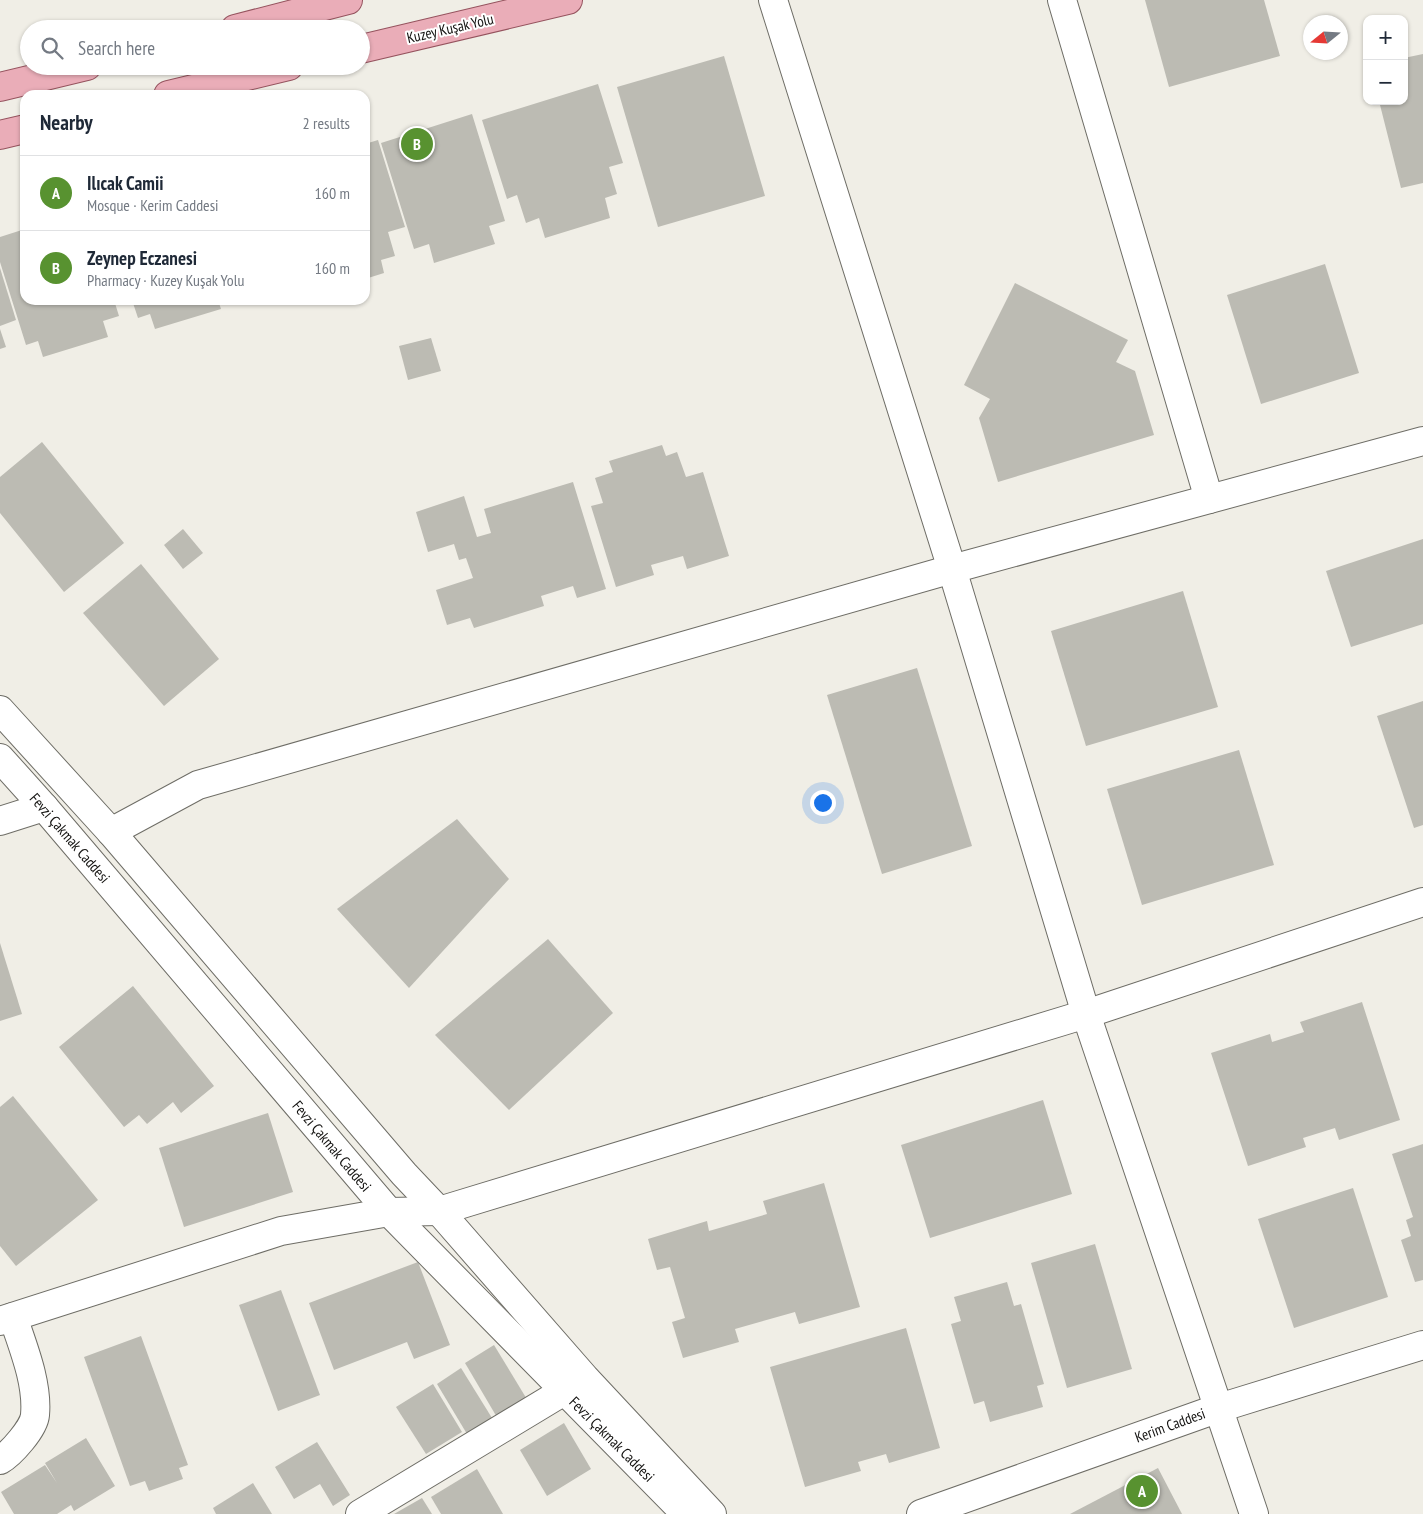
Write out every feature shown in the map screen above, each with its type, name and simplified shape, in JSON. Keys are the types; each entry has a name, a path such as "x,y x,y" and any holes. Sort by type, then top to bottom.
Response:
{"main road":[{"path":"270,20 348,0"},
{"name":"Kuzey Kuşak Yolu","path":"370,47 568,0"},
{"path":"0,88 51,75"},
{"path":"189,90 251,75"},
{"path":"0,135 20,130"}],"street":[{"path":"773,0 952,569 1086,1014 1254,1514"},
{"path":"1062,0 1209,499"},
{"path":"111,832 198,785 952,569 1423,441"},
{"path":"0,710 111,832 398,1167 439,1211 575,1384 712,1514"},
{"name":"Fevzi Çakmak Caddesi","path":"0,758 44,807 389,1212 575,1384 686,1514"},
{"path":"0,822 44,807"},
{"path":"0,1460 22,1441 35,1417 34,1386 7,1319 281,1231 389,1212 439,1211 1086,1014 1423,902"},
{"name":"Kerim Caddesi","path":"921,1514 1219,1408 1423,1345"},
{"path":"360,1514 575,1384"}],"building":[{"path":"1145,0 1264,0 1280,56 1169,87"},
{"path":"1423,54 1423,183 1401,188 1380,105 1408,105 1408,57"},
{"path":"724,56 765,196 658,227 617,87"},
{"path":"598,84 623,163 609,167 617,194 605,198 610,218 545,238 539,218 526,223 517,195 507,199 482,120"},
{"path":"472,114 505,221 489,226 495,244 434,263 429,244 414,249 381,143"},
{"path":"378,140 405,227 388,232 395,256 381,260 384,273 370,277 370,142"},
{"path":"20,231 20,305 116,305 119,316 103,321 108,337 43,357 38,341 26,345 0,262 0,237"},
{"path":"1325,264 1359,373 1261,404 1227,295"},
{"path":"0,268 16,320 0,326"},
{"path":"1015,283 1128,340 1116,362 1135,371 1154,435 998,482 979,418 990,399 964,385"},
{"path":"134,305 220,305 221,309 155,329 150,314 138,318"},
{"path":"0,329 6,347 0,349"},
{"path":"431,338 441,371 408,380 399,346"},
{"path":"42,442 124,543 64,592 0,513 0,477"},
{"path":"662,445 666,456 677,452 686,477 703,472 729,556 687,569 683,556 651,565 654,575 616,587 591,506 603,503 595,478 613,472 609,461"},
{"path":"573,482 606,589 577,598 573,586 541,596 544,606 474,628 470,618 447,625 436,590 473,578 466,558 459,560 454,544 428,552 416,512 464,496 477,537 491,533 484,509"},
{"path":"183,529 203,553 183,569 164,545"},
{"path":"1423,539 1423,624 1351,647 1326,571"},
{"path":"141,564 219,659 164,706 83,613"},
{"path":"1183,591 1218,707 1086,746 1051,631"},
{"path":"917,668 972,846 882,874 827,695"},
{"path":"1423,701 1423,825 1414,828 1377,716"},
{"path":"1239,750 1274,865 1142,905 1107,789"},
{"path":"457,819 509,879 409,988 337,909"},
{"path":"548,939 613,1013 509,1110 435,1035"},
{"path":"0,943 22,1014 0,1021"},
{"path":"133,986 214,1086 181,1113 173,1102 147,1124 139,1115 124,1127 59,1047"},
{"path":"1362,1002 1400,1120 1339,1140 1335,1128 1303,1138 1306,1147 1248,1166 1211,1053 1270,1034 1272,1042 1304,1032 1300,1022"},
{"path":"13,1096 98,1200 16,1266 0,1246 0,1107"},
{"path":"1043,1100 1072,1194 930,1238 901,1145"},
{"path":"268,1113 293,1192 184,1227 159,1148"},
{"path":"1423,1144 1423,1280 1415,1282 1401,1240 1411,1236 1406,1220 1413,1217 1392,1154"},
{"path":"824,1183 860,1307 799,1324 795,1312 735,1329 739,1342 683,1358 672,1322 685,1318 670,1267 657,1270 648,1239 707,1221 709,1231 767,1214 763,1201"},
{"path":"1353,1188 1388,1297 1294,1328 1258,1219"},
{"path":"1095,1244 1132,1369 1067,1388 1031,1263"},
{"path":"418,1262 450,1345 414,1359 407,1342 334,1370 309,1303"},
{"path":"1007,1282 1014,1306 1021,1304 1044,1384 1037,1386 1043,1407 990,1422 984,1401 974,1404 951,1324 961,1321 954,1297"},
{"path":"281,1290 320,1395 278,1411 239,1305"},
{"path":"906,1328 940,1448 889,1463 886,1454 858,1462 861,1471 805,1487 770,1367"},
{"path":"141,1336 188,1465 179,1468 183,1479 149,1491 145,1481 130,1486 84,1357"},
{"path":"494,1345 528,1401 498,1419 465,1363"},
{"path":"461,1368 492,1418 467,1434 437,1384"},
{"path":"433,1384 462,1432 426,1454 396,1407"},
{"path":"564,1423 591,1469 547,1496 520,1450"},
{"path":"86,1438 115,1486 74,1511 71,1505 57,1514 14,1514 1,1492 45,1465 57,1483 45,1463"},
{"path":"317,1442 350,1495 333,1506 320,1484 294,1499 275,1467"},
{"path":"1158,1468 1182,1514 1070,1514"},
{"path":"477,1469 503,1514 441,1514 431,1497"},
{"path":"253,1483 272,1514 216,1514 213,1508"},
{"path":"422,1498 432,1514 394,1514"}],"place":[{"name":"Zeynep Eczanesi","path":"417,144"},
{"name":"Ilıcak Camii","path":"1142,1491"}]}
